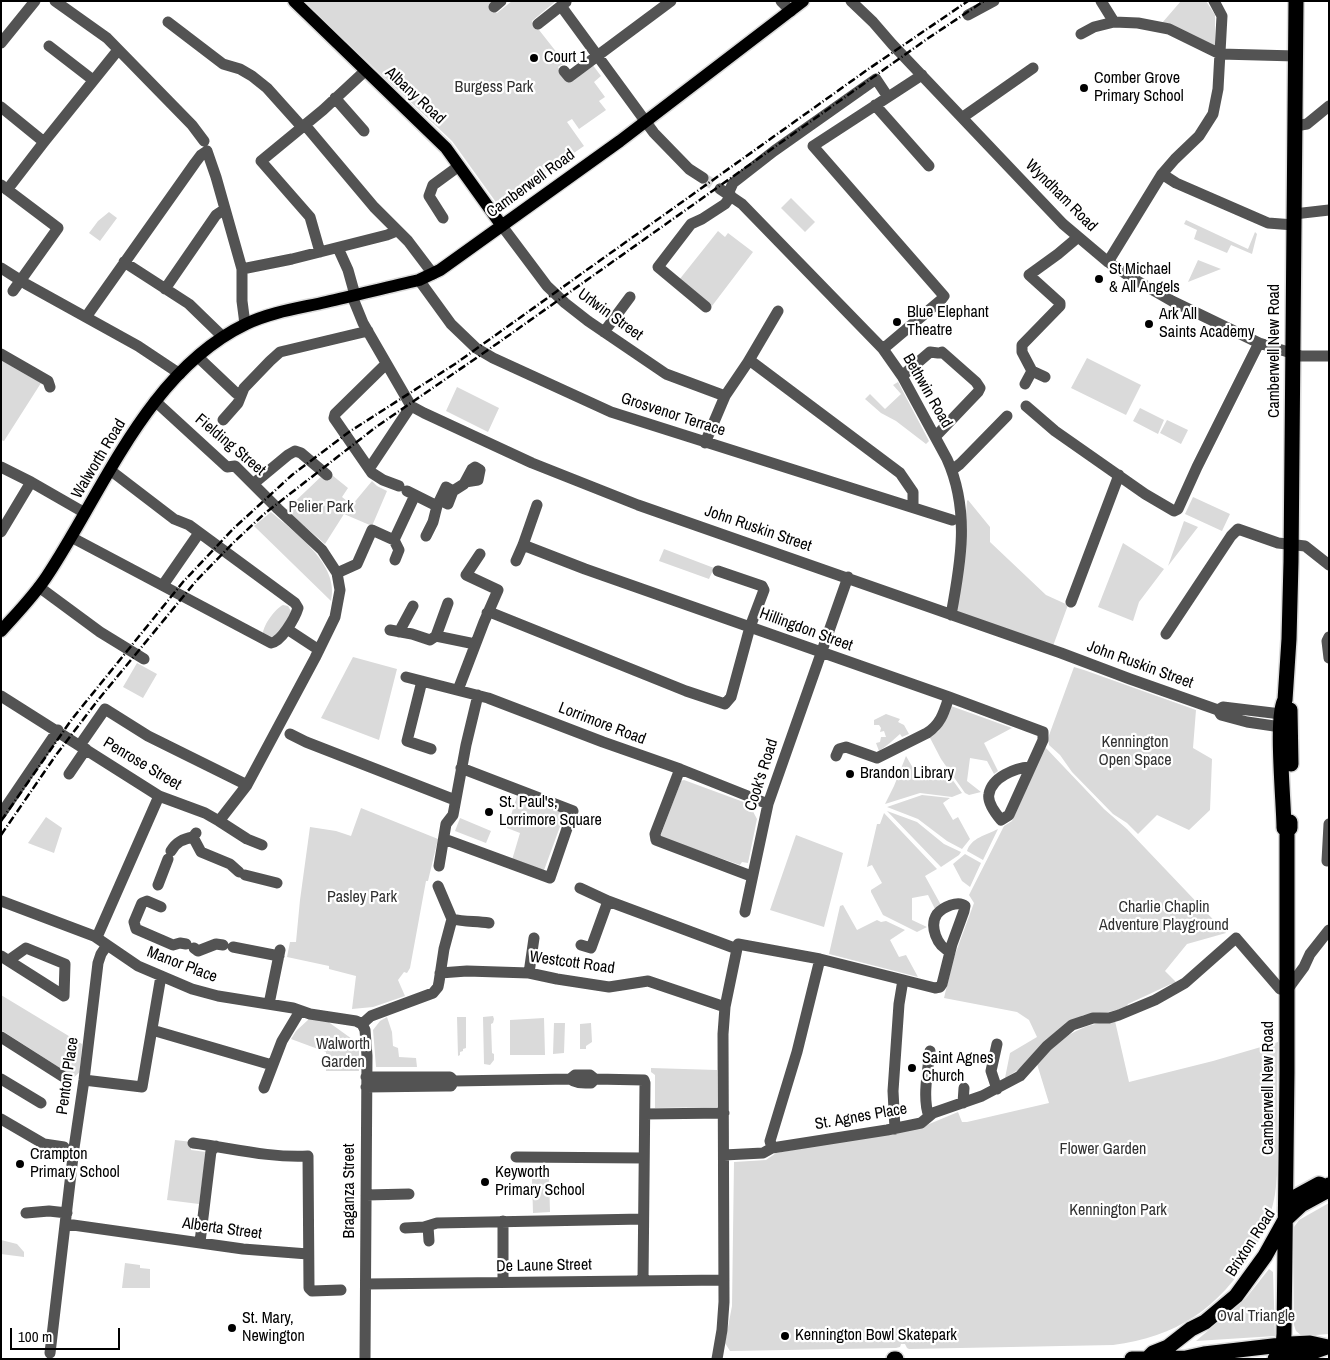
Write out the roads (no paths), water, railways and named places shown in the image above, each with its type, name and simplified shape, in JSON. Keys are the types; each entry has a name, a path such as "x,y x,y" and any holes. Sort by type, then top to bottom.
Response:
{"highway":[{"name":"Camberwell New Road","path":"1281,1355 1286,1202 1287,831 1290,828 1284,715 1292,544 1292,354 1296,56 1293,2"},
{"name":"Brixton Road","path":"1148,1358 1168,1347 1191,1329 1205,1322 1236,1296 1246,1285 1265,1256 1285,1220 1302,1205 1325,1192 1327,1186 1319,1184 1286,1202"},
{"name":"Brixton Road","path":"1178,1358 1205,1328 1205,1322"},
{"path":"1132,1359 1187,1358 1204,1354 1301,1356 1328,1347"}],"main road":[{"name":"Albany Road","path":"294,1 439,141 460,166 502,226"},
{"name":"Camberwell Road","path":"245,324 269,315 419,280 433,274 645,121 803,1"},
{"name":"Walworth Road","path":"1,631 39,587 110,470 155,401 197,358 223,337 245,324"}],"street":[{"path":"1,42 35,1"},
{"path":"55,1 96,29 118,50 192,125 205,146 226,209 242,269 242,301 245,324"},
{"path":"564,72 569,77 597,56 654,6 671,1"},
{"path":"781,1 791,10"},
{"name":"Wyndham Road","path":"851,1 1077,238 1108,262 1172,301 1259,343 1301,356 1329,356"},
{"path":"968,16 994,1"},
{"path":"1100,1 1114,22"},
{"path":"1108,262 1162,174 1200,136 1211,119 1217,96 1222,16 1214,1"},
{"path":"538,24 564,4 597,56 645,121 673,154 689,169 698,174"},
{"path":"168,22 223,64 240,69 267,88 408,241 433,274"},
{"path":"1081,34 1094,27 1114,22 1138,22 1169,29 1220,54 1296,56"},
{"path":"49,46 93,80"},
{"path":"13,291 23,282 58,228 4,187 44,142 118,50"},
{"path":"963,117 1033,68"},
{"path":"320,252 310,217 261,161 365,71"},
{"path":"884,349 944,296 813,146 922,75"},
{"path":"706,307 658,267 691,224 725,204 726,193 733,184 774,151 876,79 888,97"},
{"path":"336,98 364,131"},
{"path":"875,105 929,166"},
{"path":"1295,126 1307,124 1329,106"},
{"path":"1,107 44,142"},
{"path":"86,317 201,155 205,146"},
{"path":"443,218 428,196 431,188 460,166"},
{"path":"1162,174 1176,183 1268,222 1294,219 1329,210"},
{"name":"Bethwin Road","path":"726,193 742,204 884,349 902,376 952,470 960,501 962,524 959,570 951,615"},
{"path":"164,289 216,215 226,209"},
{"name":"Urlwin Street","path":"502,226 556,295 604,332 666,374 725,396"},
{"path":"242,269 338,248 397,231"},
{"path":"1045,377 1032,371 1022,352 1022,345 1060,306 1060,303 1029,275 1077,238"},
{"path":"338,248 348,270 353,296 368,331 411,406 369,469"},
{"path":"124,262 189,304 223,337"},
{"path":"1,268 138,346 180,374"},
{"name":"Grosvenor Terrace","path":"419,280 452,324 476,348 493,358 611,412 952,520"},
{"path":"604,332 630,297"},
{"path":"705,443 725,396 748,362 778,311"},
{"path":"223,420 238,403 244,388 280,352 368,331"},
{"path":"1026,406 1055,431 1145,494 1174,510 1178,509 1259,343"},
{"path":"902,376 930,352 942,352 976,382 979,390 934,437"},
{"path":"1,354 48,381 50,387"},
{"path":"197,358 236,393"},
{"path":"748,362 752,362 773,376 900,473 912,492 913,507"},
{"path":"386,364 334,416 336,422 369,469 377,477 438,503"},
{"path":"947,373 956,364"},
{"path":"1025,384 1032,371"},
{"name":"Fielding Street","path":"155,401 227,468 235,466 318,546 337,573"},
{"name":"John Ruskin Street","path":"411,406 546,469 638,505 1218,710 1222,707 1284,715"},
{"path":"952,470 1007,416"},
{"path":"253,484 295,451 301,453 326,476"},
{"path":"1,467 32,482 85,513"},
{"path":"71,537 271,644 277,641 287,629 298,608 295,603 187,524 177,521 110,470"},
{"path":"1071,602 1119,475"},
{"path":"1,532 32,482"},
{"path":"426,536 446,487 454,491 465,482"},
{"path":"396,560 398,550 394,540 407,491"},
{"path":"516,561 537,505"},
{"path":"219,821 247,786 322,645 338,607 340,590 337,573 357,564 372,530 394,540"},
{"path":"1166,634 1219,552 1236,530 1243,530 1278,543 1306,546 1329,565"},
{"path":"163,586 199,533"},
{"name":"Hillingdon Street","path":"523,545 585,569 949,697 1042,732 1043,740 1009,814 1001,820 988,795 993,785 997,780 1019,768 1030,767"},
{"path":"458,690 487,613 498,590 466,575 480,554"},
{"path":"487,613 492,613 715,702 725,704 730,697 750,627 764,590 762,586 718,571"},
{"name":"Cook's Road","path":"745,912 751,876 768,804 848,578"},
{"path":"39,587 100,632 144,659"},
{"path":"413,606 395,631 430,640 436,636 448,603"},
{"path":"287,629 322,645"},
{"path":"436,636 475,644"},
{"path":"1329,637 1326,641 1329,658"},
{"name":"Lorrimore Road","path":"406,677 478,695 680,769 768,804"},
{"path":"422,681 407,741 431,750"},
{"path":"439,866 446,824 453,815 461,768 478,695"},
{"name":"Penrose Street","path":"1,696 58,730 159,796 199,826 219,821 247,839 262,845"},
{"path":"836,756 839,749 846,747 876,758 927,733 941,721 949,697"},
{"path":"69,774 105,709 247,786"},
{"path":"1,814 58,730"},
{"path":"290,734 315,746 455,800"},
{"path":"444,840 550,878 573,811 461,768"},
{"path":"680,769 654,834 656,840 751,876"},
{"path":"97,938 159,796"},
{"path":"1327,861 1329,824"},
{"path":"158,885 175,844 185,839 199,826"},
{"path":"199,826 201,852 230,864 242,873 277,883"},
{"path":"362,1024 371,1016 433,993 438,988 452,919 438,886"},
{"path":"580,888 608,901 737,946 820,959 936,988 940,987 950,951"},
{"name":"Manor Place","path":"1,901 97,938 138,966 192,989 356,1021 362,1024"},
{"path":"161,907 147,901 142,903 134,922 136,929 173,945 180,943 198,951 216,944 279,953 269,1004"},
{"path":"591,948 608,901"},
{"path":"452,919 465,922 489,923"},
{"path":"1263,967 1280,989 1287,990 1304,967 1307,958 1329,930"},
{"path":"529,973 534,938"},
{"name":"St. Agnes Place","path":"724,1156 763,1153 772,1148 922,1123 929,1116 997,1089 1020,1076 1047,1046 1072,1025 1088,1019 1109,1018 1119,1015 1155,1000 1182,985 1236,938 1263,967"},
{"name":"Penton Place","path":"50,1353 98,963 107,945"},
{"path":"717,1359 723,1315 724,1280 725,1007 737,946"},
{"path":"26,948 65,964 64,996 5,958 26,948"},
{"path":"1263,967 1273,973 1287,973 1301,960 1307,958"},
{"path":"772,1148 770,1141 797,1052 820,959"},
{"name":"Westcott Road","path":"440,973 467,971 529,973 609,987 648,981 725,1007"},
{"path":"84,1080 142,1086 161,976"},
{"path":"895,1129 893,1091 899,1004 903,980"},
{"path":"264,1088 272,1065 300,1011"},
{"name":"Braganza Street","path":"362,1024 365,1034 366,1082 365,1359"},
{"path":"152,1030 272,1065"},
{"path":"1,1037 67,1079"},
{"path":"997,1044 991,1071 997,1089"},
{"path":"929,1116 927,1108 933,1070 930,1051"},
{"path":"366,1082 446,1077 450,1077 454,1081 570,1079 579,1084 591,1083 595,1079 644,1080 643,1281"},
{"path":"1,1079 41,1103"},
{"path":"963,1103 964,1088"},
{"path":"645,1114 724,1113"},
{"path":"1,1119 44,1144 64,1147"},
{"path":"193,1143 272,1156 308,1156 309,1288 310,1290 341,1290"},
{"path":"200,1242 211,1151 216,1146"},
{"path":"516,1157 644,1158"},
{"path":"366,1195 409,1194"},
{"path":"26,1213 49,1211 66,1219"},
{"name":"Alberta Street","path":"66,1219 200,1242 278,1253 308,1254"},
{"path":"405,1228 428,1226 437,1223 643,1219"},
{"path":"503,1221 503,1282"},
{"path":"428,1226 429,1241"},
{"name":"De Laune Street","path":"366,1284 724,1280"}],"tunnel":[{"path":"703,178 720,189"}],"railway":[{"path":"1,821 72,719 183,582 233,529 292,475 349,432 455,364 867,70 968,1"},
{"path":"1,835 56,755 98,700 196,581 264,514 376,427 498,343 927,39 984,1"}],"place":[{"name":"Court 1","path":"534,58"},
{"name":"Comber Grove Primary School","path":"1084,88"},
{"name":"St Michael & All Angels","path":"1099,279"},
{"name":"Blue Elephant Theatre","path":"897,322"},
{"name":"Ark All Saints Academy","path":"1149,324"},
{"name":"Brandon Library","path":"850,774"},
{"name":"St. Paul's, Lorrimore Square","path":"489,812"},
{"name":"Saint Agnes Church","path":"912,1068"},
{"name":"Crampton Primary School","path":"20,1164"},
{"name":"Keyworth Primary School","path":"485,1182"},
{"name":"St. Mary, Newington","path":"232,1328"},
{"name":"Kennington Bowl Skatepark","path":"785,1336"}],"park label":[{"name":"Burgess Park","path":"494,88"},
{"name":"Pelier Park","path":"321,508"},
{"name":"Kennington Open Space","path":"1135,752"},
{"name":"Pasley Park","path":"362,898"},
{"name":"Charlie Chaplin Adventure Playground","path":"1164,917"},
{"name":"Walworth Garden","path":"343,1054"},
{"name":"Flower Garden","path":"1103,1150"},
{"name":"Kennington Park","path":"1118,1211"},
{"name":"Oval Triangle","path":"1256,1317"}]}
